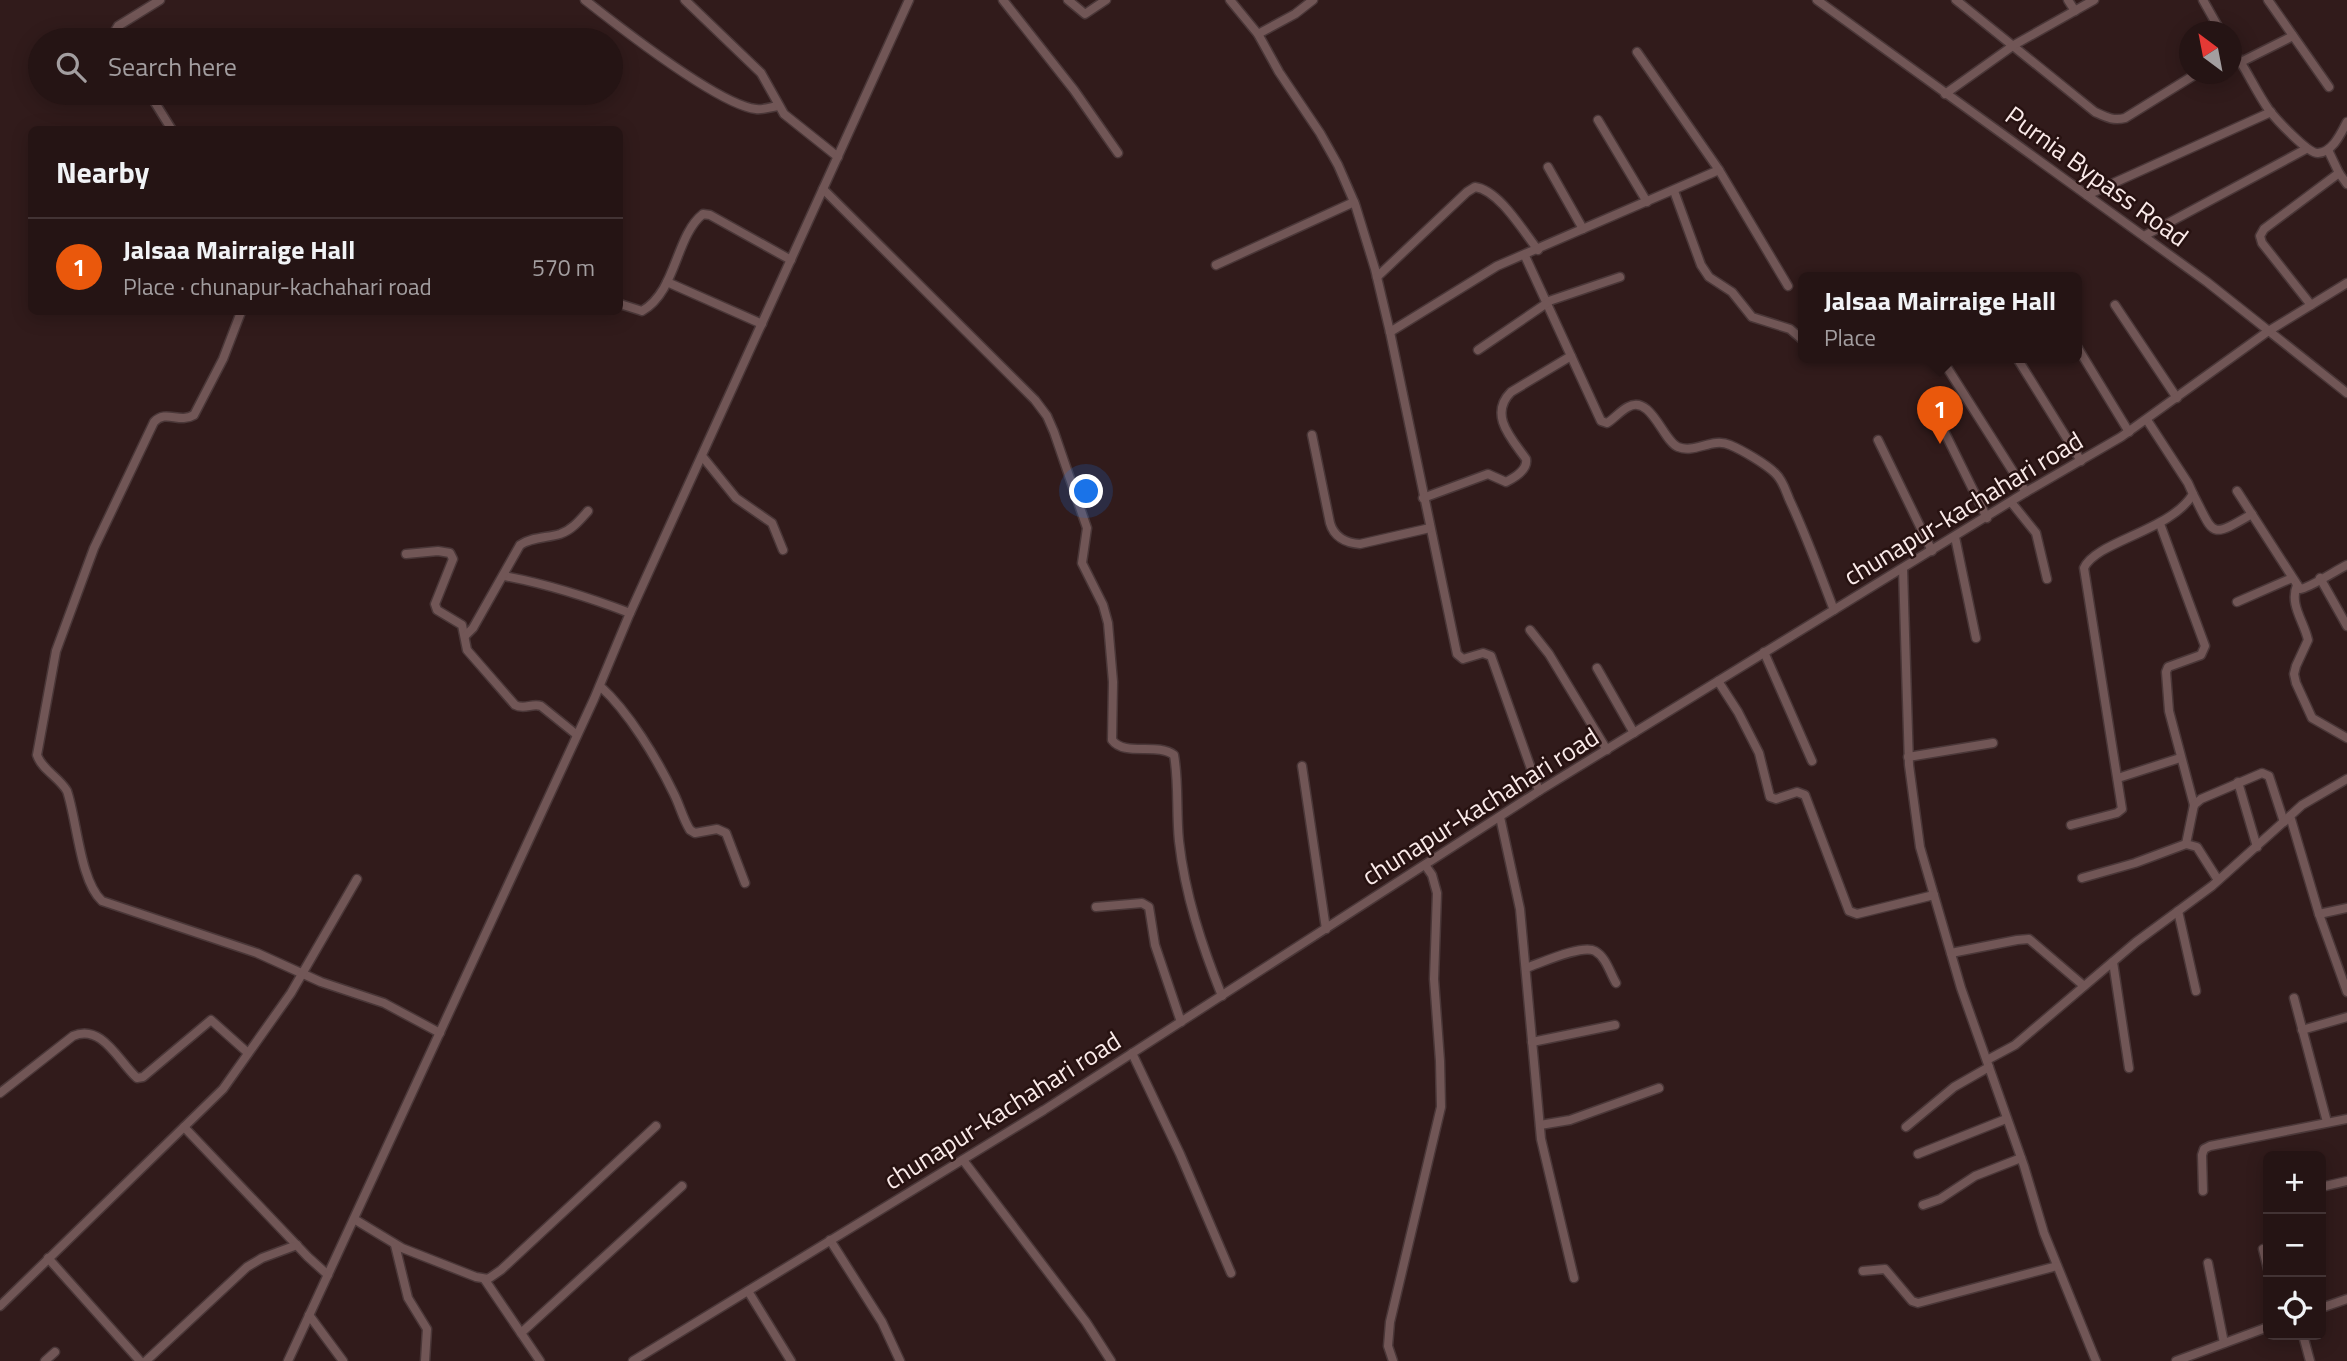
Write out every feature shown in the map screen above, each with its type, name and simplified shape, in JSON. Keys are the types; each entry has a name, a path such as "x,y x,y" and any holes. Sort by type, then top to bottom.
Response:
{"street":[{"path":"116,28 160,0"},
{"path":"585,0 621,28"},
{"path":"685,0 761,73 784,114 838,157"},
{"path":"288,1361 578,735 630,613 909,0"},
{"path":"1003,0 1067,81 1118,153"},
{"path":"1068,0 1075,9 1085,14 1106,0"},
{"path":"1230,0 1258,34 1279,72 1303,106 1338,165 1354,202 1377,277 1390,332 1457,654 1463,659 1483,653 1491,656 1539,791"},
{"path":"1258,34 1295,14 1313,0"},
{"name":"Purnia Bypass Road","path":"1817,0 2207,282 2347,393"},
{"path":"1960,3 1971,0"},
{"path":"2068,0 2075,11"},
{"path":"1945,94 2014,45 2094,0"},
{"path":"2203,0 2215,21"},
{"path":"2268,0 2329,87"},
{"path":"1960,3 2095,112 2116,120 2141,109 2180,84"},
{"path":"623,29 716,92 744,106 755,109 778,106"},
{"path":"2242,62 2293,36"},
{"path":"1637,52 1719,170 1788,286"},
{"path":"2242,64 2271,112 2306,149 2318,153 2328,150 2347,122"},
{"path":"156,105 170,126"},
{"path":"2087,195 2271,112"},
{"path":"1598,120 1647,202"},
{"path":"2144,236 2306,149"},
{"path":"2328,150 2347,184"},
{"path":"1548,167 1583,229"},
{"path":"1390,332 1490,270 1719,170"},
{"path":"2311,305 2262,243 2260,236 2264,229 2339,173"},
{"path":"1377,277 1475,187 1486,190 1496,198 1538,250"},
{"path":"823,189 1035,400 1047,416 1087,528 1082,565 1103,605 1108,622 1114,682 1112,740 1123,747 1165,750 1174,755 1178,838 1187,892 1222,996"},
{"path":"1674,191 1709,277 1732,292 1752,317 1790,329 1798,336"},
{"path":"1216,265 1354,202"},
{"path":"623,305 645,309 667,282 685,239 696,220 703,214 710,215 791,260"},
{"path":"1525,256 1599,418 1604,423 1610,422 1629,405 1635,404 1647,410 1673,444 1679,447 1685,449 1721,442 1775,473 1798,518 1834,610"},
{"path":"1478,350 1546,303 1620,277"},
{"path":"667,282 762,324"},
{"name":"chunapur-kachahari road","path":"633,1361 1044,1110 1539,791 2026,492 2129,432 2267,331 2347,282"},
{"path":"2115,305 2177,398"},
{"path":"240,315 223,359 194,415 187,419 159,416 154,422 94,548 56,651 37,755 41,764 68,791 88,877 94,893 102,901 211,936 333,987 377,1000 440,1033"},
{"path":"2082,353 2129,432"},
{"path":"1423,498 1488,474 1506,482 1524,469 1526,459 1503,426 1504,401 1511,392 1571,356"},
{"path":"1944,363 2026,492"},
{"path":"2020,363 2081,461"},
{"path":"2147,420 2188,483 2209,526 2218,531 2226,529 2252,514"},
{"path":"1944,431 1987,518"},
{"path":"1311,435 1330,523 1338,536 1346,542 1360,544 1430,528"},
{"path":"1878,440 1933,551"},
{"path":"702,456 736,498 772,523 783,550"},
{"path":"2237,491 2300,589 2306,589 2320,578 2347,565"},
{"path":"2071,825 2120,811 2123,802 2084,568 2087,562 2101,552 2160,524 2187,504 2193,494"},
{"path":"2011,502 2036,533 2047,579"},
{"path":"465,636 473,628 522,542 563,533 576,524 587,511"},
{"path":"2160,524 2205,646 2201,655 2174,664 2168,667 2166,672 2169,711 2194,805 2186,844"},
{"path":"1955,537 1976,638"},
{"path":"406,554 447,551 453,555 435,604 440,613 454,618 462,625 467,650 515,705 541,706 578,735"},
{"path":"1903,569 1908,757 1920,847 1951,953 2044,1233 2096,1361"},
{"path":"504,576 544,583 630,613"},
{"path":"2320,578 2347,626"},
{"path":"2237,602 2294,581"},
{"path":"2294,581 2294,601 2308,640 2296,666 2295,682 2312,718 2347,738"},
{"path":"1530,630 1549,654 1607,750"},
{"path":"1764,652 1812,761"},
{"path":"1597,668 1634,733"},
{"path":"1718,681 1759,753 1770,797 1776,799 1797,792 1805,795 1849,911 1857,914 1934,895"},
{"path":"600,686 618,704 636,730 669,784 690,830 695,833 717,829 726,833 745,883"},
{"path":"1908,757 1993,743"},
{"path":"2118,778 2180,758"},
{"path":"1303,766 1326,929"},
{"path":"2194,805 2205,795 2238,782 2262,773 2269,776 2287,819 2347,992"},
{"path":"1906,1127 1954,1087 2015,1045 2113,962 2218,880 2302,805 2347,779"},
{"path":"2238,782 2257,847"},
{"path":"1500,817 1518,894 1540,1125 1548,1172 1574,1278"},
{"path":"2082,878 2135,863 2186,844 2197,847 2218,880"},
{"path":"1393,1361 1388,1346 1390,1322 1441,1107 1434,979 1437,893 1432,874 1425,865"},
{"path":"0,1306 223,1089 291,993 357,878"},
{"path":"1096,907 1142,903 1149,907 1155,945 1181,1022"},
{"path":"2319,914 2347,908"},
{"path":"2178,911 2196,991"},
{"path":"1951,953 2029,939 2084,986"},
{"path":"1526,968 1577,950 1589,949 1597,951 1615,983"},
{"path":"2113,962 2129,1068"},
{"path":"2294,998 2327,1122"},
{"path":"2302,1030 2347,1017"},
{"path":"0,1093 73,1036 82,1033 92,1033 102,1039 137,1078 143,1077 211,1020 248,1053"},
{"path":"1532,1042 1615,1025"},
{"path":"1132,1053 1180,1154 1231,1273"},
{"path":"1540,1125 1582,1116 1659,1088"},
{"path":"1918,1154 2006,1119"},
{"path":"2203,1191 2204,1149 2219,1143 2347,1119"},
{"path":"485,1280 496,1275 656,1126"},
{"path":"184,1127 328,1275"},
{"path":"1923,1205 1940,1199 1975,1176 2021,1158"},
{"path":"963,1160 1086,1322 1111,1361"},
{"path":"2326,1186 2347,1181"},
{"path":"521,1333 682,1186"},
{"path":"355,1219 395,1245 485,1280 540,1361"},
{"path":"830,1240 882,1322 900,1361"},
{"path":"146,1361 247,1267 262,1258 297,1245"},
{"path":"395,1245 408,1298 426,1329 425,1359 415,1361"},
{"path":"48,1258 140,1361"},
{"path":"2208,1263 2224,1343"},
{"path":"1863,1271 1885,1269 1912,1301 1918,1303 2057,1266"},
{"path":"748,1291 791,1361"},
{"path":"2326,1306 2347,1299"},
{"path":"309,1315 342,1361"},
{"path":"2176,1361 2263,1329"},
{"path":"2305,1340 2310,1361"},
{"path":"46,1361 55,1352"}],"place":[{"name":"Jalsaa Mairraige Hall","path":"1940,444"}]}
